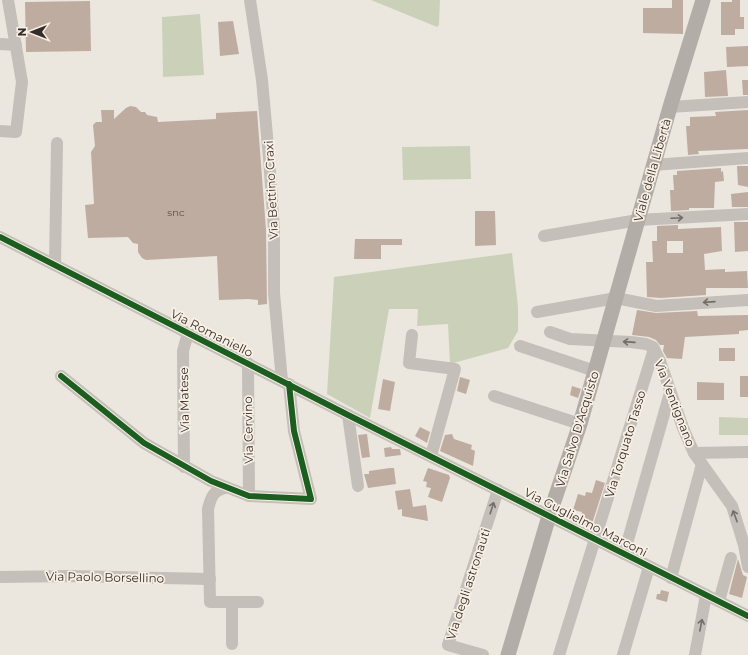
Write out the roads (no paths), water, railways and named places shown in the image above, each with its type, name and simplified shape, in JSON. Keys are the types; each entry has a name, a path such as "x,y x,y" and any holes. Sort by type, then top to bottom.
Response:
{"main road":[{"name":"Viale della Libertà","path":"604,341 653,165 703,0"},
{"name":"Via Salvo D'Acquisto","path":"508,655 549,516 580,424 604,341"}],"street":[{"path":"0,130 16,132 22,82 8,0"},
{"name":"Via Bettino Craxi","path":"249,496 312,499 294,431 274,293 274,230 269,157 262,80 250,0"},
{"path":"0,44 16,45"},
{"path":"670,107 748,102"},
{"path":"55,265 57,143"},
{"path":"653,165 748,158"},
{"path":"544,236 638,220 748,214"},
{"name":"Via Romaniello","path":"0,237 414,448"},
{"path":"537,312 616,298 656,306 748,300"},
{"name":"Via Ventignano","path":"550,332 570,339 646,344 654,349 694,453 732,506 744,545 748,567"},
{"name":"Via Matese","path":"184,467 183,351 188,333"},
{"path":"412,335 409,363 455,369 431,456"},
{"path":"520,346 595,371"},
{"name":"Via Torquato Tasso","path":"559,655 596,540 654,349"},
{"name":"Via Cervino","path":"248,363 249,496"},
{"path":"61,376 125,429 184,467 225,488 249,496"},
{"path":"624,554 670,393"},
{"path":"494,396 580,424"},
{"path":"348,415 358,486"},
{"name":"Via Guglielmo Marconi","path":"414,448 748,616"},
{"path":"694,453 748,452"},
{"path":"671,578 702,464"},
{"path":"225,488 216,490 211,497 208,509 210,602 258,602"},
{"name":"Via degli astronauti","path":"483,655 448,645 498,490"},
{"path":"718,601 731,558"},
{"path":"623,655 650,567"},
{"name":"Via Paolo Borsellino","path":"0,577 54,576 210,579"},
{"path":"695,655 706,595"},
{"path":"232,602 232,644"}]}
